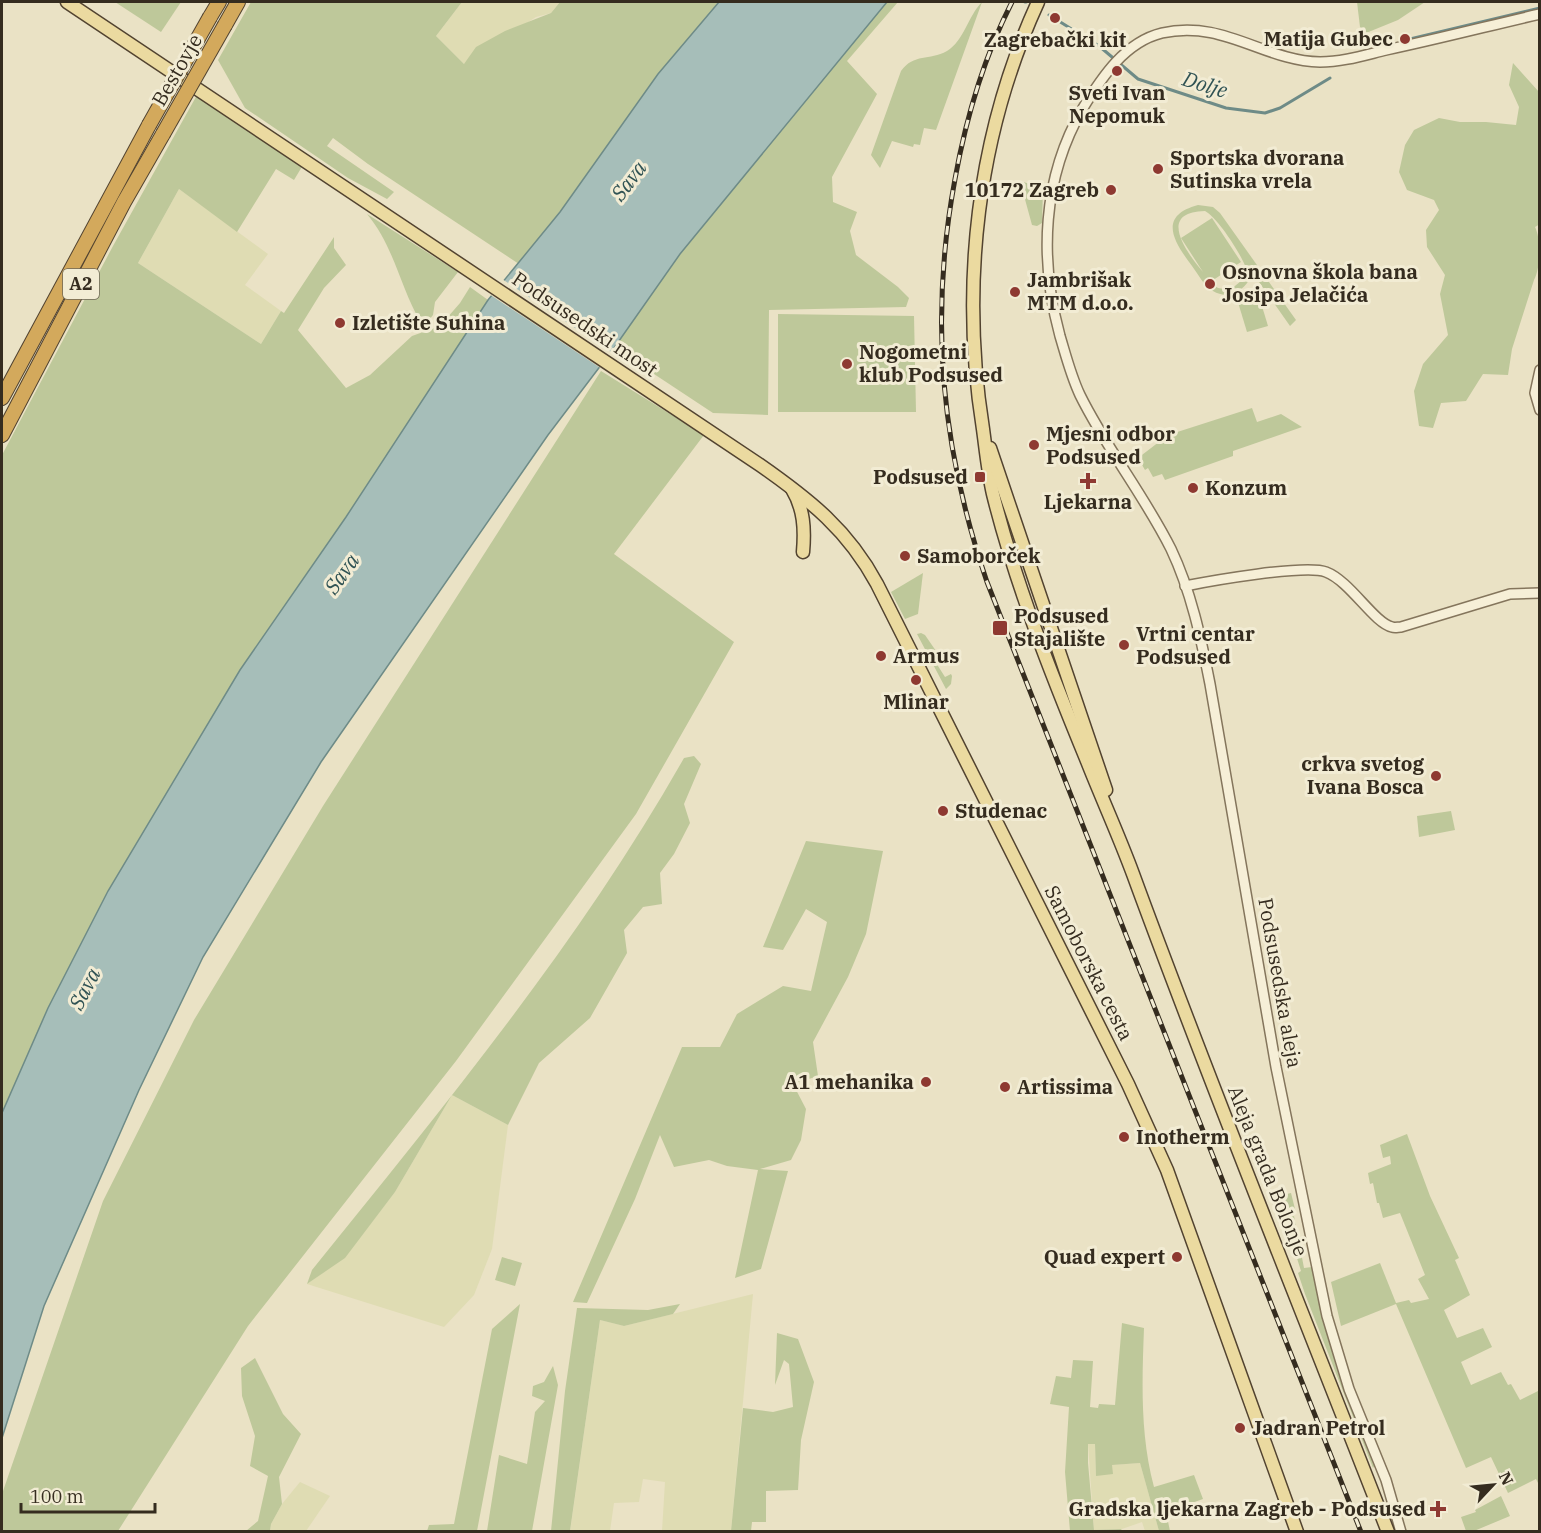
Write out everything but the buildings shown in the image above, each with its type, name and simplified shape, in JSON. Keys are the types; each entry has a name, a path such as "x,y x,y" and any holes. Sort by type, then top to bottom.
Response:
{"highway":[{"name":"Bestovje","path":"2,398 149,125 219,2"},
{"name":"Bestovje","path":"2,435 124,202 238,2"}],"main road":[{"name":"Podsusedski most","path":"67,2 760,465"},
{"name":"Aleja grada Bolonje","path":"1038,2 1011,66 998,110 984,173 975,240 972,295 975,366 984,433 1056,638 1102,776 1115,824 1218,1101 1388,1532"},
{"name":"Samoborska cesta","path":"760,465 835,524 868,567 1128,1084 1167,1170 1297,1532"},
{"path":"789,486 799,502 803,516 802,552"}],"street":[{"name":"Podsusedska aleja","path":"1401,1532 1386,1480 1349,1389 1327,1316 1274,1056 1204,655 1185,586 1167,542 1089,412 1070,369 1050,297 1046,252 1051,196 1065,142 1072,128 1103,78 1131,47 1148,38 1190,29 1212,33 1309,61 1336,61 1539,15"},
{"path":"1539,370 1536,393 1539,410"},
{"path":"1185,586 1295,571 1323,571 1339,578 1382,622 1392,627 1401,627 1510,594 1539,593"}],"shaded area":[{"path":"462,2 560,2 551,13 536,17 464,64 436,36"},
{"path":"179,189 268,254 245,285 281,311 261,344 138,263"},
{"path":"452,1095 508,1125 492,1249 474,1295 444,1327 307,1284 345,1257 395,1192"},
{"path":"753,1294 731,1531 662,1531 665,1482 643,1479 639,1502 614,1503 610,1531 570,1532 600,1320 624,1326"},
{"path":"1095,1443 1096,1476 1111,1465 1140,1463 1159,1531 1145,1531 1142,1522 1122,1529 1094,1530 1088,1444"},
{"path":"300,1482 330,1496 306,1531 270,1532 271,1524 282,1504"}],"green space":[{"path":"115,2 181,2 161,32"},
{"path":"251,2 462,2 436,36 464,64 476,47 505,31 551,13 560,2 719,2 658,74 560,212 519,264 368,164 333,138 327,146 394,192 387,199 348,178 245,108 218,60"},
{"path":"887,2 898,2 847,61 877,94 832,177 833,202 857,212 850,231 856,255 909,298 906,307 769,310 768,415 713,413 654,374 616,345 680,254"},
{"path":"982,2 936,130 924,128 920,145 914,144 913,147 892,141 880,168 871,155 901,71 917,59 940,54 953,47"},
{"path":"1357,2 1425,2 1398,20 1366,33 1360,27"},
{"path":"1513,63 1539,92 1540,224 1535,227 1538,239 1538,268 1512,349 1508,375 1483,374 1466,401 1441,403 1433,428 1419,426 1414,391 1423,364 1448,335 1440,294 1445,275 1427,247 1426,230 1439,210 1434,200 1407,190 1399,172 1405,145 1414,130 1439,118 1460,122 1516,125 1519,107 1509,85"},
{"path":"197,95 303,165 294,180 276,169 237,232 179,189 138,263 261,344 281,311 284,313 334,237 334,248 346,265 324,288 298,330 346,388 370,375 412,336 440,326 460,303 470,287 488,300 346,517 240,670 108,891 48,1008 2,1113 2,455 113,246"},
{"path":"1020,181 1043,188 1042,223 1037,226 1032,225"},
{"path":"1198,205 1213,207 1220,213 1296,320 1290,326 1252,272 1247,284 1232,294 1219,294 1207,286 1185,257 1175,239 1173,223 1177,216","holes":["1205,211 1216,221 1229,237 1246,268 1241,281 1230,290 1218,288 1210,282 1241,262 1212,218 1181,238 1180,235 1179,226 1182,218 1190,213","1182,239 1203,272 1190,255"]},
{"path":"367,214 458,272 435,302 433,315 428,321 421,323 384,239"},
{"path":"1258,293 1268,326 1247,332 1237,299"},
{"name":"Nogometni klub Podsused","path":"778,314 914,316 916,412 778,412"},
{"path":"601,371 704,435 614,554 734,642 636,814 456,1061 248,1326 118,1531 2,1531 2,1494 103,1201 194,1020 323,806"},
{"path":"1252,408 1257,422 1281,414 1302,427 1233,451 1233,456 1165,480 1162,474 1153,477 1148,468 1145,470 1138,458 1168,435"},
{"path":"923,573 918,614 905,619 891,592"},
{"path":"921,633 936,651 931,655 945,677 951,674 952,676 951,684 946,689 917,634"},
{"path":"694,756 701,764 684,804 690,823 674,854 660,873 662,904 643,907 624,930 627,953 590,1018 539,1063 508,1125 452,1095 395,1192 345,1258 307,1284 312,1270 411,1147 555,958 601,893 684,758"},
{"path":"1451,811 1455,830 1419,837 1417,816"},
{"path":"806,841 883,851 866,934 848,977 813,1042 818,1076 793,1084 806,1109 801,1140 791,1160 760,1169 788,1171 761,1269 735,1278 758,1170 727,1166 709,1160 674,1167 660,1135 635,1199 587,1303 573,1302 682,1047 720,1047 737,1014 783,986 811,991 827,922 806,909 783,950 763,947"},
{"path":"1407,1134 1430,1196 1459,1258 1455,1260 1470,1295 1444,1310 1457,1338 1483,1328 1492,1347 1461,1362 1471,1385 1501,1372 1520,1400 1538,1391 1539,1485 1536,1479 1508,1493 1491,1457 1466,1468 1396,1304 1341,1326 1331,1282 1380,1263 1396,1303 1409,1300 1411,1303 1429,1299 1418,1279 1425,1275 1400,1213 1383,1218 1368,1173 1391,1164 1390,1156 1383,1158 1380,1145"},
{"path":"1291,1193 1296,1213 1279,1218 1270,1198"},
{"path":"1294,1216 1304,1268 1314,1268 1336,1366 1375,1465 1373,1468 1305,1294 1298,1273 1301,1271 1290,1236 1280,1220"},
{"path":"502,1257 522,1263 515,1286 495,1280"},
{"path":"520,1304 477,1531 427,1531 429,1525 454,1524 492,1329"},
{"path":"680,1304 673,1314 624,1326 600,1320 570,1531 551,1531 565,1391 577,1308 648,1310"},
{"path":"1122,1323 1144,1328 1144,1428 1154,1487 1194,1475 1203,1499 1166,1512 1170,1531 1159,1531 1140,1463 1112,1465 1113,1474 1096,1476 1095,1444 1088,1444 1094,1530 1122,1529 1118,1532 1070,1531 1065,1472 1069,1407 1050,1404 1056,1376 1071,1378 1073,1360 1093,1361 1090,1407 1098,1408 1099,1404 1115,1405"},
{"path":"777,1333 798,1339 814,1382 801,1440 798,1490 766,1491 766,1522 752,1522 751,1531 731,1531 743,1408 773,1412 793,1407 789,1364 784,1360 775,1385"},
{"path":"255,1358 283,1414 301,1434 279,1477 282,1504 271,1524 270,1531 246,1531 258,1521 268,1476 250,1466 255,1436 242,1396 241,1368"},
{"path":"553,1366 558,1385 532,1531 487,1531 499,1455 527,1464 535,1412 545,1401 532,1396 533,1386 544,1382"},
{"path":"1501,1496 1510,1516 1474,1531 1466,1531 1461,1517 1476,1512 1475,1510"}],"water":[{"name":"Sava","path":"719,2 887,2 680,254 614,348 548,435 321,762 203,957 139,1090 44,1306 2,1438 2,1113 48,1008 108,891 240,670 346,517 488,300 560,212 658,74"}],"pier":[{"path":"502,279 614,354 602,369 489,294"}],"waterway":[{"name":"Dolje","path":"1410,39 1540,8"},
{"name":"Dolje","path":"1049,15 1099,46 1138,79 1226,108 1265,113 1280,108 1330,78"}],"railway":[{"path":"1012,2 993,44 970,111 959,156 947,231 942,332 944,382 959,482 971,532 987,582 1361,1532"}],"place":[{"name":"Zagrebački kit","path":"1055,18"},
{"name":"Matija Gubec","path":"1405,39"},
{"name":"Sveti Ivan Nepomuk","path":"1117,71"},
{"name":"Sportska dvorana Sutinska vrela","path":"1158,169"},
{"name":"10172 Zagreb","path":"1111,190"},
{"name":"Osnovna škola bana Josipa Jelačića","path":"1210,284"},
{"name":"Jambrišak MTM d.o.o.","path":"1015,292"},
{"name":"Izletište Suhina","path":"340,323"},
{"name":"Nogometni klub Podsused","path":"847,364"},
{"name":"Mjesni odbor Podsused","path":"1034,445"},
{"name":"Podsused","path":"980,477"},
{"name":"Ljekarna","path":"1088,481"},
{"name":"Konzum","path":"1193,488"},
{"name":"Samoborček","path":"905,556"},
{"name":"Podsused Stajalište","path":"1000,628"},
{"name":"Vrtni centar Podsused","path":"1124,645"},
{"name":"Armus","path":"881,656"},
{"name":"Mlinar","path":"916,680"},
{"name":"crkva svetog Ivana Bosca","path":"1436,776"},
{"name":"Studenac","path":"943,811"},
{"name":"A1 mehanika","path":"926,1082"},
{"name":"Artissima","path":"1005,1087"},
{"name":"Inotherm","path":"1124,1137"},
{"name":"Quad expert","path":"1177,1257"},
{"name":"Jadran Petrol","path":"1240,1428"},
{"name":"Gradska ljekarna Zagreb - Podsused","path":"1438,1509"}]}
